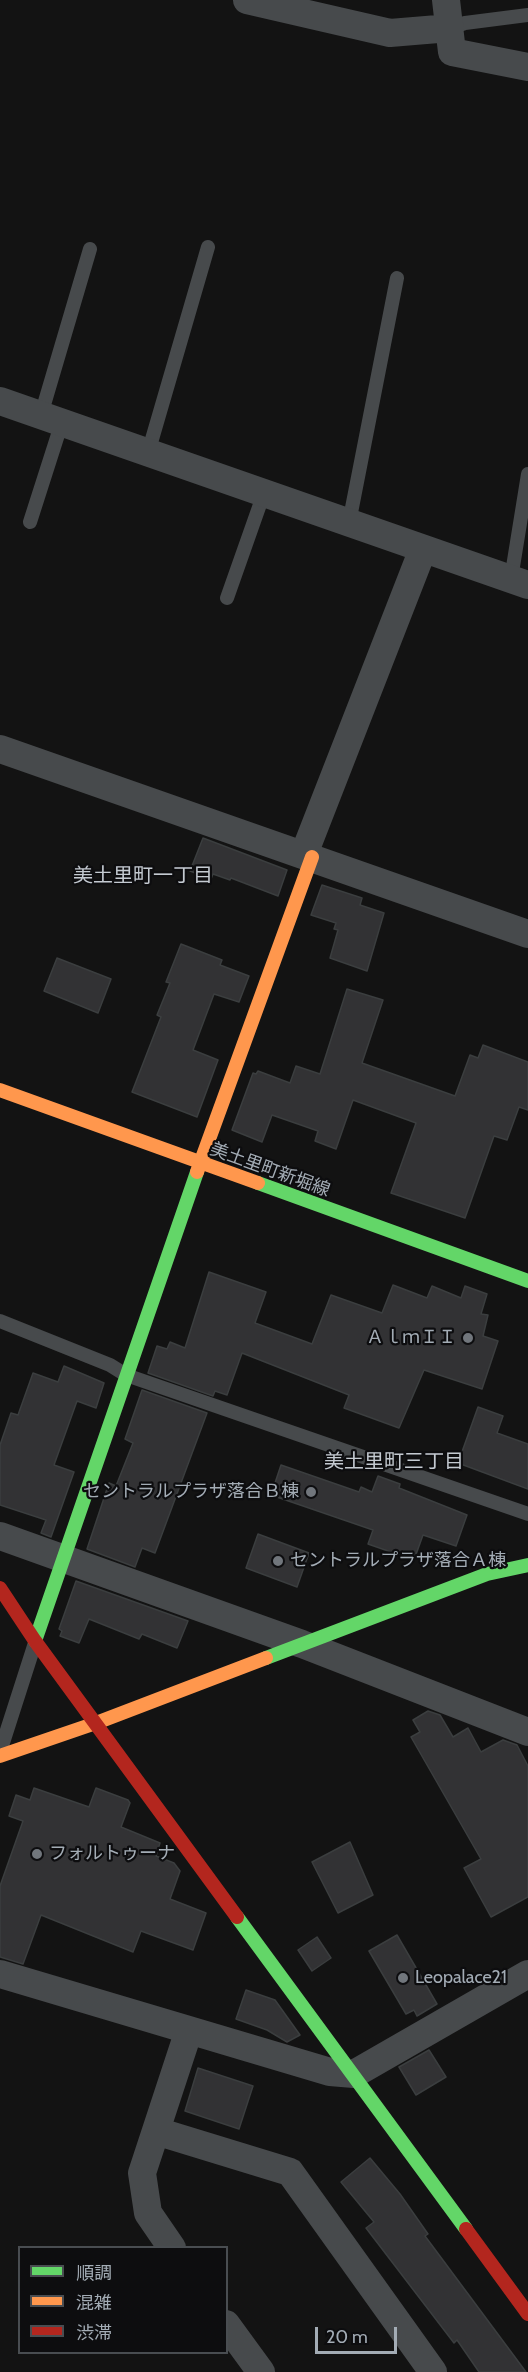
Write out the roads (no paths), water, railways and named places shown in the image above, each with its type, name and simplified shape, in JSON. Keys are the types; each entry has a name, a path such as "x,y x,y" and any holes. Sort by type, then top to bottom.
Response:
{"street":[{"path":"246,0 390,33 450,28"},
{"path":"446,0 452,52 528,67"},
{"path":"0,401 519,582"},
{"path":"35,1641 308,855 423,549"},
{"path":"0,749 528,933"},
{"name":"美土里町新堀線","path":"0,1090 528,1281"},
{"path":"0,1536 302,1644 528,1731"},
{"path":"0,1754 96,1723 487,1574 528,1564"},
{"path":"0,1588 35,1641 528,2314"},
{"path":"0,1974 330,2072 354,2074 528,1974"},
{"path":"171,2246 148,2213 142,2174 189,2030"},
{"path":"156,2131 290,2172 433,2372"},
{"path":"228,2327 261,2372"}],"lane":[{"path":"450,28 465,23 528,15"},
{"path":"148,453 208,247"},
{"path":"30,522 90,249"},
{"path":"349,523 397,278"},
{"path":"519,582 528,474"},
{"path":"227,598 264,493"},
{"path":"0,1321 110,1365 126,1375 528,1514"},
{"path":"0,1754 35,1641"}],"place":[{"name":"ＡｌｍＩＩ","path":"468,1338"},
{"name":"セントラルプラザ落合Ｂ棟","path":"311,1492"},
{"name":"セントラルプラザ落合Ａ棟","path":"278,1561"},
{"name":"フォルトゥーナ","path":"37,1854"},
{"name":"Leopalace21","path":"403,1978"}],"district":[{"name":"美土里町一丁目","path":"143,876"},
{"name":"美土里町三丁目","path":"394,1462"}]}
